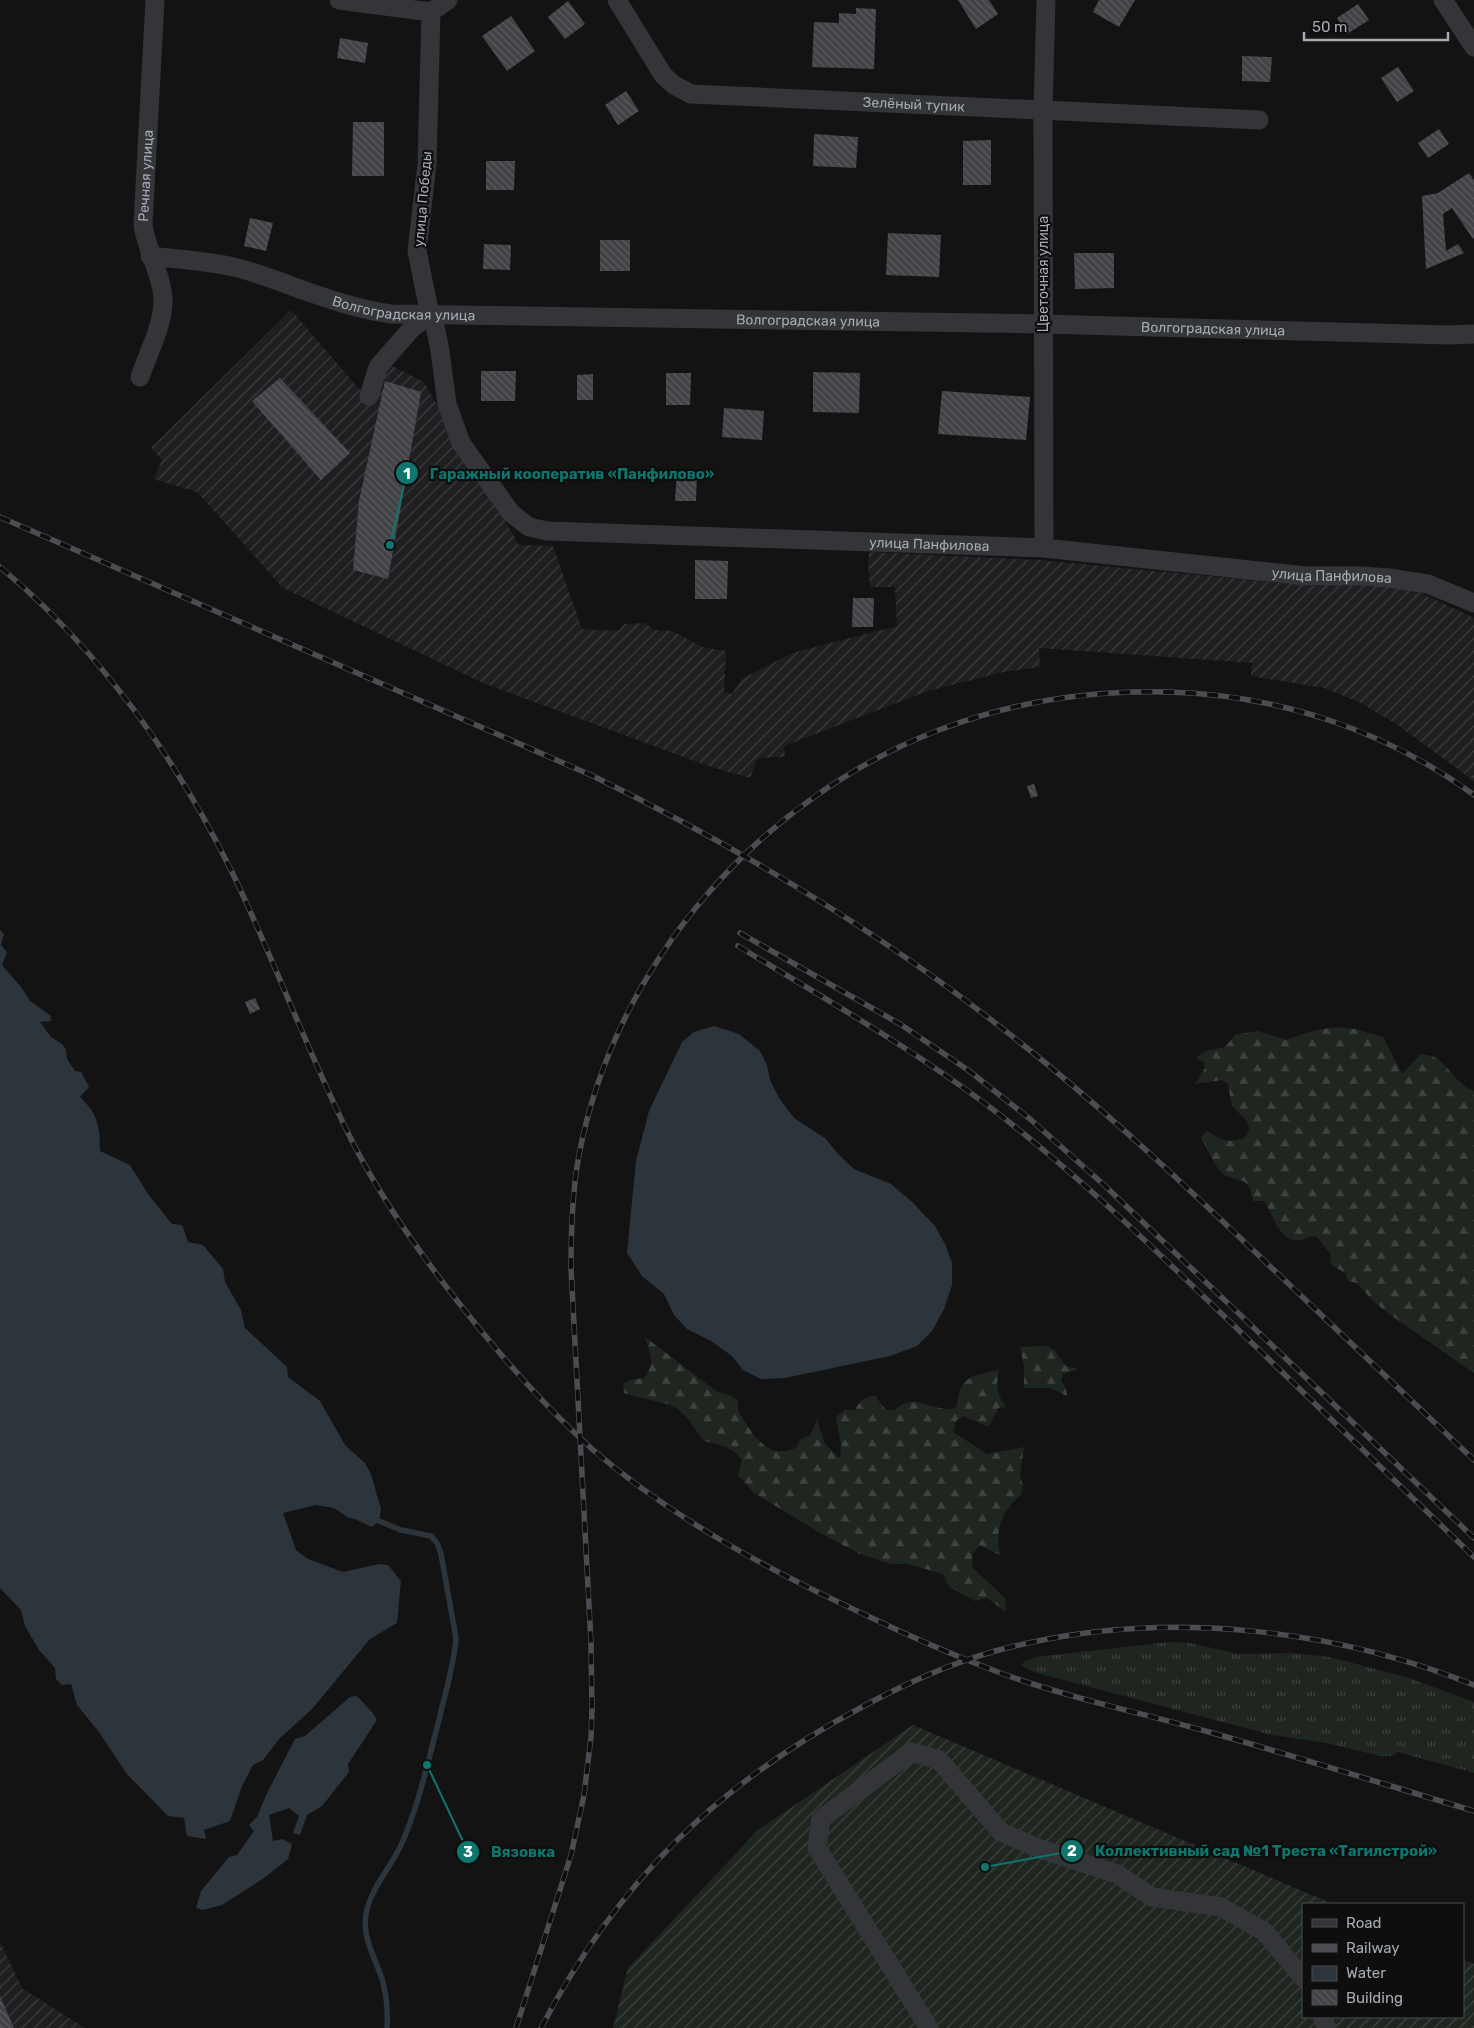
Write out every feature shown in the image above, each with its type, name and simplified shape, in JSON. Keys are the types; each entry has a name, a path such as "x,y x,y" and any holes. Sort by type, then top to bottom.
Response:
{"street":[{"name":"Речная улица","path":"140,376 160,320 163,302 161,287 145,240 143,207 155,0"},
{"path":"339,0 431,12 448,0"},
{"name":"Зелёный тупик","path":"617,0 663,75 674,85 691,94 1259,120"},
{"name":"Цветочная улица","path":"1044,548 1043,111 1046,0"},
{"path":"1451,3 1474,47"},
{"name":"улица Победы","path":"431,12 427,164 417,251 430,315 435,326 440,350 447,404"},
{"name":"Волгоградская улица","path":"150,256 242,269 366,311 400,315 1043,324 1449,335 1474,334"},
{"path":"369,396 378,367 412,328 430,315"},
{"name":"улица Панфилова","path":"447,404 461,443 511,513 529,527 547,532 1044,548 1306,576 1389,578 1428,584 1474,603"},
{"path":"929,2028 818,1848 821,1819 911,1752 939,1760 1001,1832 1040,1849 1117,1874 1152,1897 1221,1907 1265,1932 1302,1977"}],"shaded area":[{"path":"291,310 361,391 390,365 424,382 519,545 553,546 582,629 618,631 624,624 646,623 653,630 673,631 702,647 726,651 724,692 732,694 742,679 792,653 897,626 895,587 870,587 869,552 1039,560 1313,586 1362,583 1404,585 1474,618 1474,781 1396,724 1361,703 1324,688 1251,676 1252,663 1039,648 1040,667 1004,672 928,691 784,746 785,757 758,758 750,778 708,766 483,683 283,588 197,492 153,479 162,460 151,448"},
{"path":"0,1941 22,1988 85,2028 0,2028"}],"green space":[{"path":"1336,1027 1355,1029 1383,1037 1402,1074 1421,1054 1431,1056 1446,1066 1463,1085 1474,1091 1474,1373 1389,1314 1372,1300 1357,1283 1348,1281 1346,1274 1331,1264 1330,1253 1316,1236 1299,1240 1290,1239 1285,1235 1280,1230 1264,1201 1253,1201 1251,1192 1245,1182 1226,1176 1221,1172 1201,1137 1207,1131 1229,1141 1245,1138 1250,1129 1247,1121 1232,1106 1228,1084 1222,1080 1195,1084 1205,1068 1204,1062 1196,1058 1206,1051 1225,1047 1235,1035 1258,1031 1286,1040 1312,1031"},
{"path":"645,1337 716,1391 731,1396 738,1401 738,1411 754,1436 765,1446 774,1451 787,1451 796,1448 800,1440 810,1435 817,1420 825,1444 840,1458 841,1446 836,1417 845,1410 855,1410 865,1398 875,1396 886,1410 895,1410 902,1404 909,1402 917,1402 940,1408 956,1408 960,1390 964,1383 977,1375 999,1370 998,1389 1000,1398 1006,1407 998,1408 989,1427 963,1416 956,1421 953,1432 987,1454 1024,1447 1020,1475 1023,1485 1021,1495 1004,1515 999,1531 998,1539 1001,1556 980,1545 972,1555 973,1568 1005,1598 1006,1612 987,1598 975,1601 949,1587 943,1574 908,1564 890,1564 858,1553 822,1534 754,1493 738,1475 742,1460 738,1455 725,1447 704,1441 688,1419 676,1408 624,1393 623,1384 630,1380 644,1378 650,1367 651,1358"},
{"path":"1047,1346 1054,1350 1066,1366 1079,1369 1063,1374 1061,1381 1066,1388 1067,1396 1050,1388 1024,1388 1024,1367 1020,1347"},
{"path":"1169,1642 1190,1643 1239,1654 1291,1653 1330,1657 1409,1678 1474,1702 1474,1773 1398,1752 1392,1756 1380,1756 1326,1743 1272,1735 1033,1672 1021,1665 1036,1657"},
{"path":"913,1725 1331,1903 1302,1903 1302,2018 1464,2018 1464,1960 1474,1964 1474,2028 613,2028 628,1968 758,1830"}],"water":[{"path":"0,930 4,934 1,945 7,952 2,965 30,1001 50,1015 51,1021 40,1022 51,1037 62,1044 66,1050 67,1059 75,1071 81,1072 89,1087 80,1097 91,1109 97,1121 100,1151 130,1165 148,1194 172,1224 182,1225 188,1242 203,1245 223,1269 225,1282 241,1310 245,1328 287,1367 288,1377 320,1401 345,1445 365,1463 371,1474 381,1509 379,1521 372,1527 349,1518 334,1508 316,1505 283,1513 296,1550 308,1559 343,1572 379,1564 388,1565 401,1581 397,1623 370,1639 312,1709 280,1738 263,1760 253,1765 242,1786 230,1821 204,1830 206,1839 187,1836 184,1818 168,1816 127,1774 99,1732 77,1705 71,1684 62,1685 56,1679 55,1668 39,1650 25,1626 21,1610 0,1588"},
{"path":"714,1026 739,1034 760,1051 767,1065 770,1080 779,1098 794,1118 826,1139 837,1153 854,1169 891,1184 935,1226 946,1246 952,1263 952,1285 944,1309 932,1331 917,1346 890,1356 785,1378 761,1379 743,1370 732,1356 711,1341 687,1329 674,1315 664,1294 642,1276 627,1253 636,1161 649,1111 682,1042 694,1032"},
{"path":"357,1696 377,1720 348,1764 349,1772 322,1806 307,1815 300,1835 293,1833 299,1816 289,1808 269,1815 273,1841 282,1839 292,1844 288,1859 264,1878 222,1905 203,1910 196,1908 201,1891 229,1857 237,1855 254,1831 249,1825 257,1817 267,1793 295,1739 305,1736 350,1697"}],"building":[{"path":"958,0 989,0 998,14 976,29"},
{"path":"1099,0 1135,0 1119,27 1093,12"},
{"path":"568,1 585,24 565,39 548,17"},
{"path":"1358,4 1369,20 1347,34 1337,18"},
{"path":"856,8 876,9 874,69 812,67 814,22 839,23 839,13 856,14"},
{"path":"511,16 535,51 507,71 482,36"},
{"path":"340,38 368,43 365,63 337,58"},
{"path":"1242,56 1272,57 1270,82 1242,81"},
{"path":"1398,67 1414,91 1397,102 1381,78"},
{"path":"626,91 639,111 618,125 605,105"},
{"path":"353,122 384,122 384,176 352,176"},
{"path":"1439,129 1449,144 1428,158 1418,143"},
{"path":"814,134 858,137 856,168 813,166"},
{"path":"991,140 991,185 963,185 963,141"},
{"path":"486,161 515,161 514,190 486,190"},
{"path":"1469,173 1474,180 1474,238 1452,208 1443,214 1446,251 1458,244 1464,253 1426,269 1422,196 1438,193"},
{"path":"250,218 273,223 266,251 244,246"},
{"path":"888,233 941,235 939,277 886,275"},
{"path":"600,240 630,240 630,271 600,271"},
{"path":"484,244 511,245 510,270 483,269"},
{"path":"1074,253 1114,253 1114,288 1075,289"},
{"path":"481,371 516,371 515,401 481,401"},
{"path":"813,372 860,373 859,413 813,412"},
{"path":"666,373 691,373 690,405 666,405"},
{"path":"593,374 593,400 577,400 577,375"},
{"path":"280,378 350,453 321,480 252,401"},
{"path":"385,381 421,392 388,579 353,570 359,501"},
{"path":"942,391 1030,397 1026,440 938,434"},
{"path":"724,408 764,411 762,440 722,437"},
{"path":"677,471 697,472 696,501 675,501"},
{"path":"695,560 728,561 727,599 695,599"},
{"path":"853,598 874,598 873,627 852,627"},
{"path":"1034,784 1038,796 1031,798 1027,786"},
{"path":"255,998 260,1009 250,1014 245,1002"},
{"path":"0,1996 14,2028 0,2028"}],"waterway":[{"path":"379,1521 401,1530 431,1536 437,1543 441,1554 456,1638 449,1679 418,1798 398,1852 372,1896 366,1914 367,1939 385,1991 387,2028"}],"railway":[{"path":"0,517 593,776 705,834 815,898 921,968 972,1005 1087,1098 1150,1154 1474,1460"},
{"path":"0,567 36,599 103,670 133,708 187,789 233,874 349,1135 372,1178 398,1220 440,1279 503,1357 555,1414 592,1449 653,1496 717,1538 819,1593 965,1659 1054,1691 1183,1725 1474,1811"},
{"path":"516,2028 571,1855 584,1795 591,1737 591,1643 571,1268 572,1211 579,1155 597,1085 625,1018 661,955 705,897 755,844 812,799 873,760 939,730 967,720 1023,705 1081,696 1110,693 1168,692 1250,700 1290,709 1329,720 1404,752 1440,772 1474,795"},
{"path":"740,933 900,1024 968,1070 1030,1119 1103,1184 1474,1538"},
{"path":"738,946 944,1074 977,1097 1041,1148 1163,1258 1474,1557"},
{"path":"541,2028 571,1975 603,1927 638,1883 676,1842 717,1804 761,1769 810,1737 862,1707 918,1679 975,1657 1015,1646 1072,1635 1130,1629 1189,1627 1306,1638 1363,1650 1419,1665 1474,1685"}],"place":[{"name":"Гаражный кооператив «Панфилово»","path":"390,545"},
{"name":"Вязовка","path":"427,1765"},
{"name":"Коллективный сад №1 Треста «Тагилстрой»","path":"985,1867"}]}
